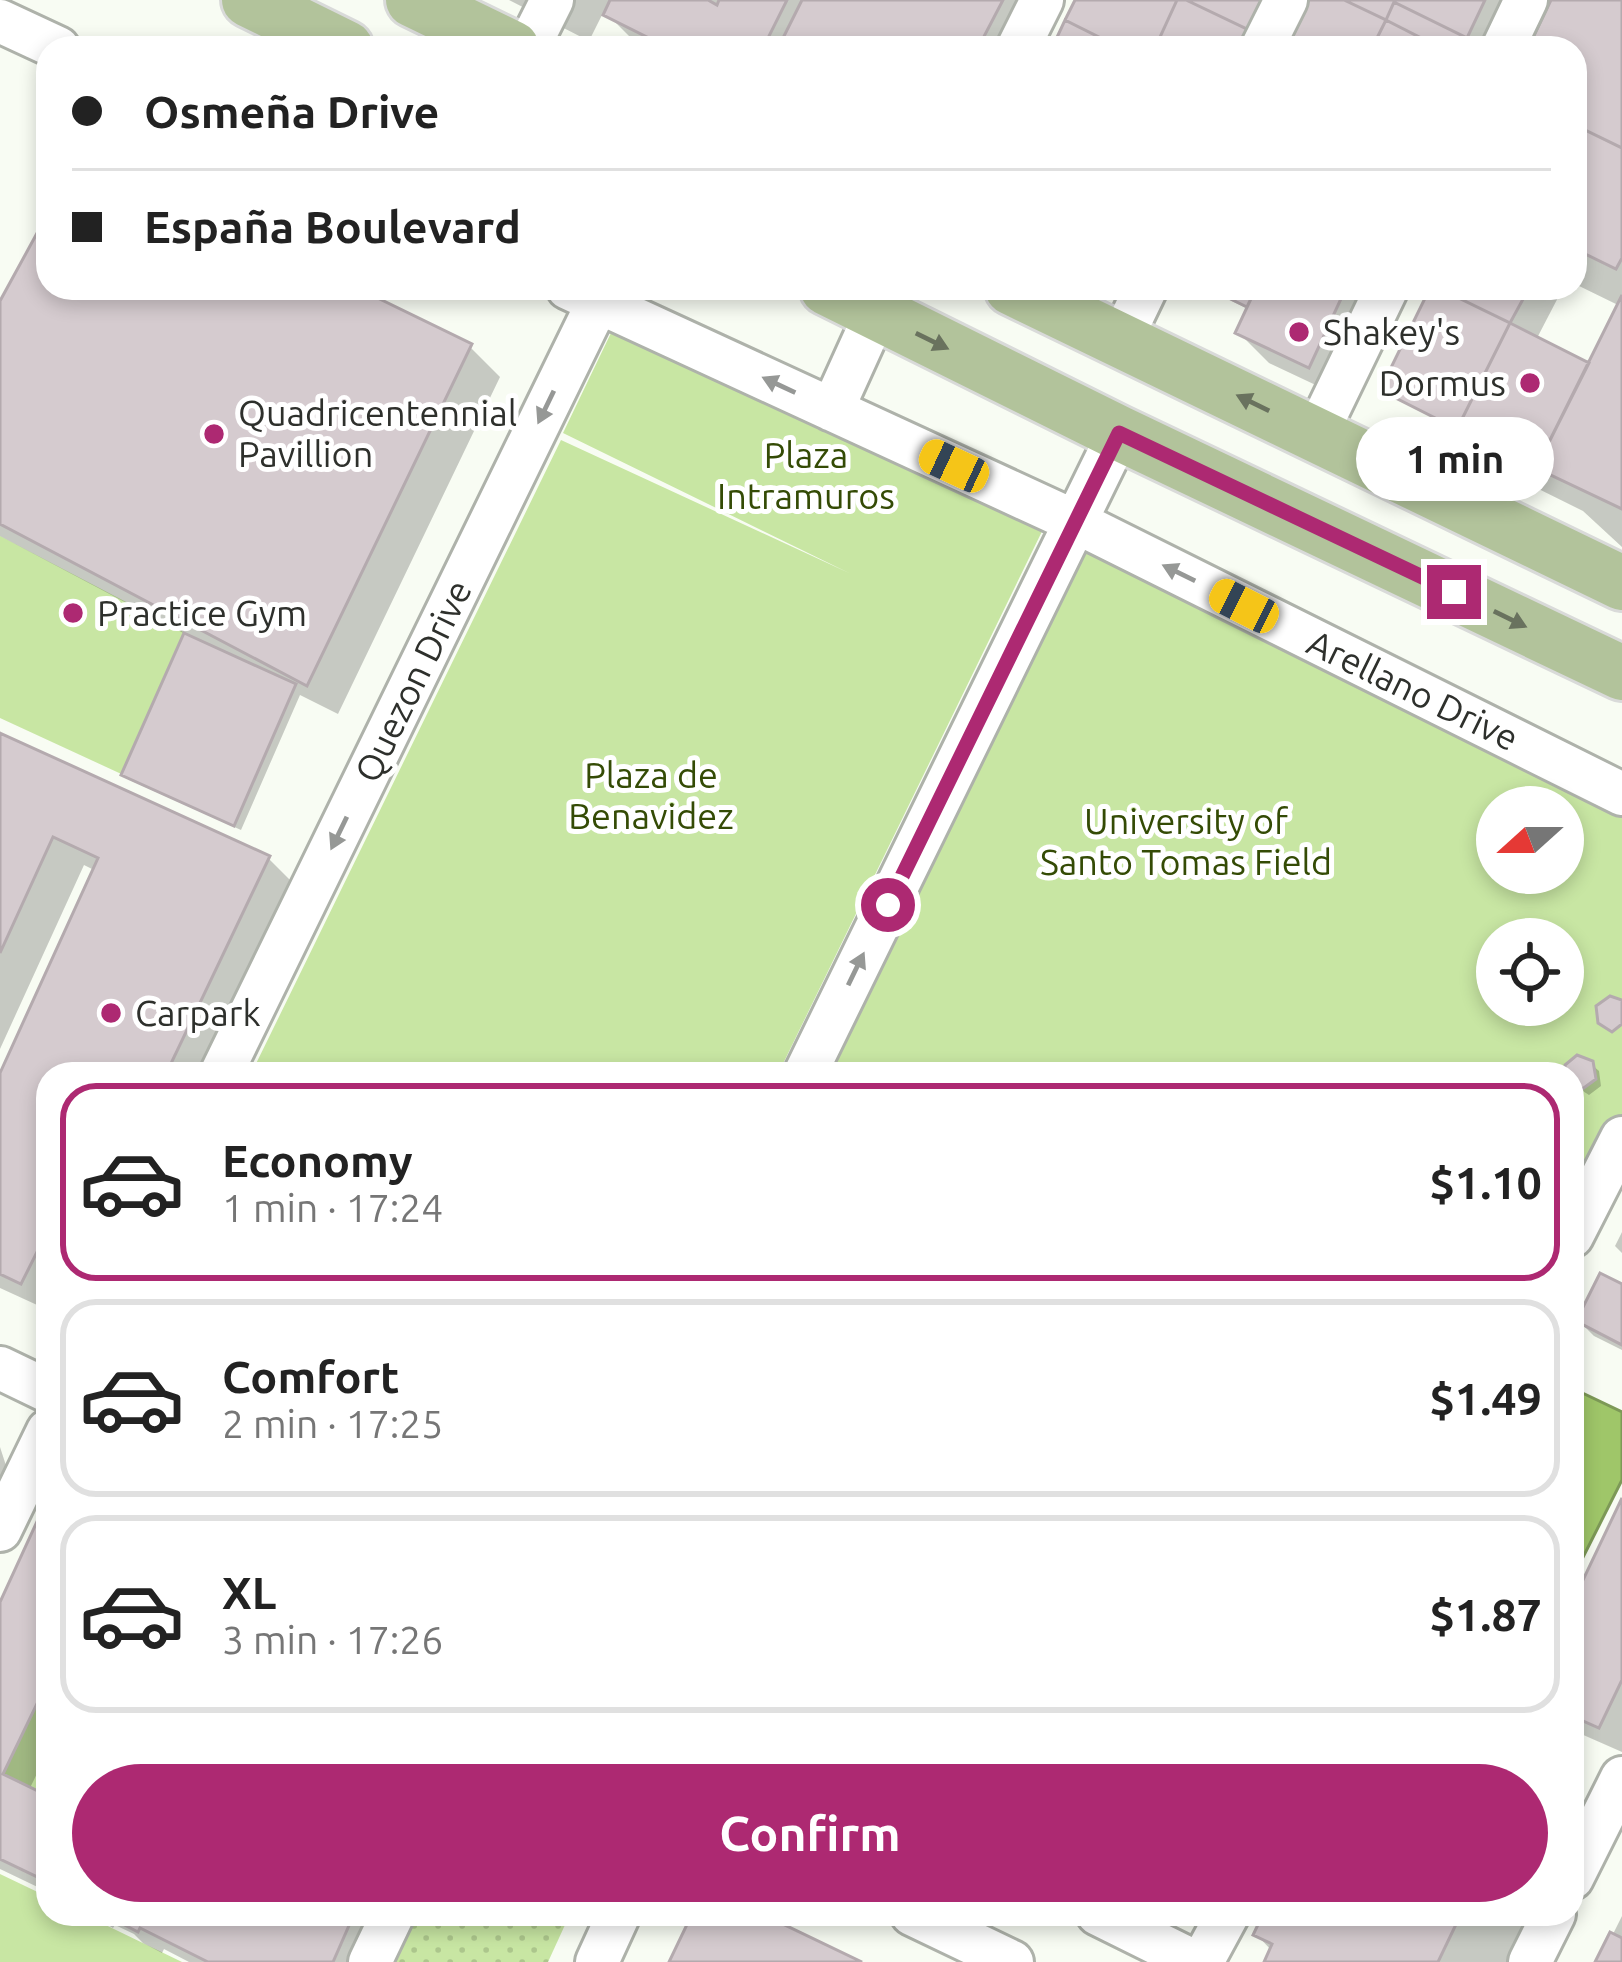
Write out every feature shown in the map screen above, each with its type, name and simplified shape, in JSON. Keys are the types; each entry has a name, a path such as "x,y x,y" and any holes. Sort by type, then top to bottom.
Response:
{"main road":[{"path":"249,0 322,36"},
{"path":"413,0 487,36"},
{"path":"851,300 1622,673"},
{"path":"1037,300 1622,583"}],"street":[{"path":"534,36 552,0"},
{"path":"1024,36 1042,0"},
{"path":"1268,36 1286,0"},
{"path":"1509,36 1526,0"},
{"path":"0,21 36,38"},
{"name":"Quezon Drive","path":"227,1062 587,300"},
{"path":"604,300 1076,522"},
{"path":"1121,340 1140,300"},
{"path":"1317,433 1381,300"},
{"path":"832,410 876,313"},
{"path":"811,1062 1119,433"},
{"name":"Arellano Drive","path":"1076,522 1622,794"},
{"path":"1584,1212 1622,1138"},
{"path":"0,1368 36,1384"},
{"path":"0,1530 36,1456"},
{"path":"1584,1854 1622,1778"},
{"path":"370,1962 387,1926"},
{"path":"597,1962 614,1926"},
{"path":"937,1926 1012,1962"},
{"path":"1123,1926 1198,1962 1220,1926"},
{"path":"1530,1962 1548,1926"}],"green space":[{"name":"Plaza de Benavidez","path":"622,310 1049,517 784,1062 257,1062 561,440 849,573 563,433"},
{"name":"University of Santo Tomas Field","path":"1081,533 1622,795 1622,1138 1584,1213 1584,1062 816,1062"},
{"name":"Practice Gym","path":"0,536 294,690 234,826 0,718"},
{"path":"36,1706 36,1790 3,1774"},
{"path":"0,1874 36,1891 36,1926 108,1926 182,1962 0,1962"},
{"path":"398,1926 564,1926 548,1962 381,1962"}],"shaded area":[{"path":"1584,1394 1622,1412 1622,1480 1584,1555"}],"building":[{"path":"610,0 708,0 717,5 719,0 787,0 769,36 645,36 603,15"},
{"path":"802,0 1003,0 984,36 784,36"},
{"path":"1075,0 1177,0 1160,36 1097,36 1065,20"},
{"path":"1177,0 1251,31 1249,36 1160,36"},
{"path":"1186,0 1266,0 1251,31"},
{"path":"1295,0 1344,0 1386,20 1378,36 1288,36"},
{"path":"1344,0 1395,0 1386,20"},
{"path":"1395,0 1485,0 1468,36"},
{"path":"1551,0 1622,0 1622,148 1587,131 1587,36 1534,36"},
{"path":"1394,2 1463,36 1417,36 1386,20"},
{"path":"1065,20 1097,36 1058,36"},
{"path":"1386,20 1417,36 1378,36"},
{"path":"1587,131 1622,148 1622,258 1616,269 1587,255"},
{"name":"Quadricentennial Pavillion","path":"36,235 36,300 382,300 472,344 307,686 0,524 0,301"},
{"path":"1622,295 1622,509 1536,468"},
{"path":"1250,300 1340,300 1309,368 1235,333"},
{"path":"1424,300 1463,300 1510,323 1457,429 1380,390"},
{"path":"1463,300 1522,300 1510,323"},
{"name":"Dormus","path":"1510,323 1589,363 1536,468 1457,429"},
{"path":"184,633 296,684 234,826 121,775"},
{"name":"Carpark","path":"0,733 270,856 172,1062 36,1062 36,1254 21,1284 0,1274 0,1073 98,858 53,837 0,953"},
{"path":"1610,996 1622,1000 1622,1024 1612,1032 1598,1023 1596,1006"},
{"path":"1577,1055 1593,1061 1596,1079 1584,1088 1584,1062 1569,1062"},
{"path":"1600,1273 1622,1284 1622,1345 1584,1325 1584,1305"},
{"path":"1622,1498 1622,1680 1599,1728 1584,1721 1584,1578"},
{"path":"36,1524 36,1706 3,1774 36,1790 36,1876 0,1859 0,1602"},
{"path":"127,1926 349,1926 333,1962 208,1962 140,1928 138,1932"},
{"path":"686,1926 787,1926 862,1962 669,1962"},
{"path":"1257,1926 1455,1926 1438,1962 1264,1962 1272,1944 1253,1935"},
{"path":"1610,1932 1622,1938 1622,1962 1595,1962"}],"place":[{"name":"Shakey's","path":"1299,332"},
{"name":"Dormus","path":"1530,383"},
{"name":"Quadricentennial Pavillion","path":"214,434"},
{"name":"Practice Gym","path":"73,613"},
{"name":"Carpark","path":"111,1013"}],"route":[{"path":"888,905 1119,433 1454,592"}],"park label":[{"name":"Plaza Intramuros","path":"806,476"}]}
